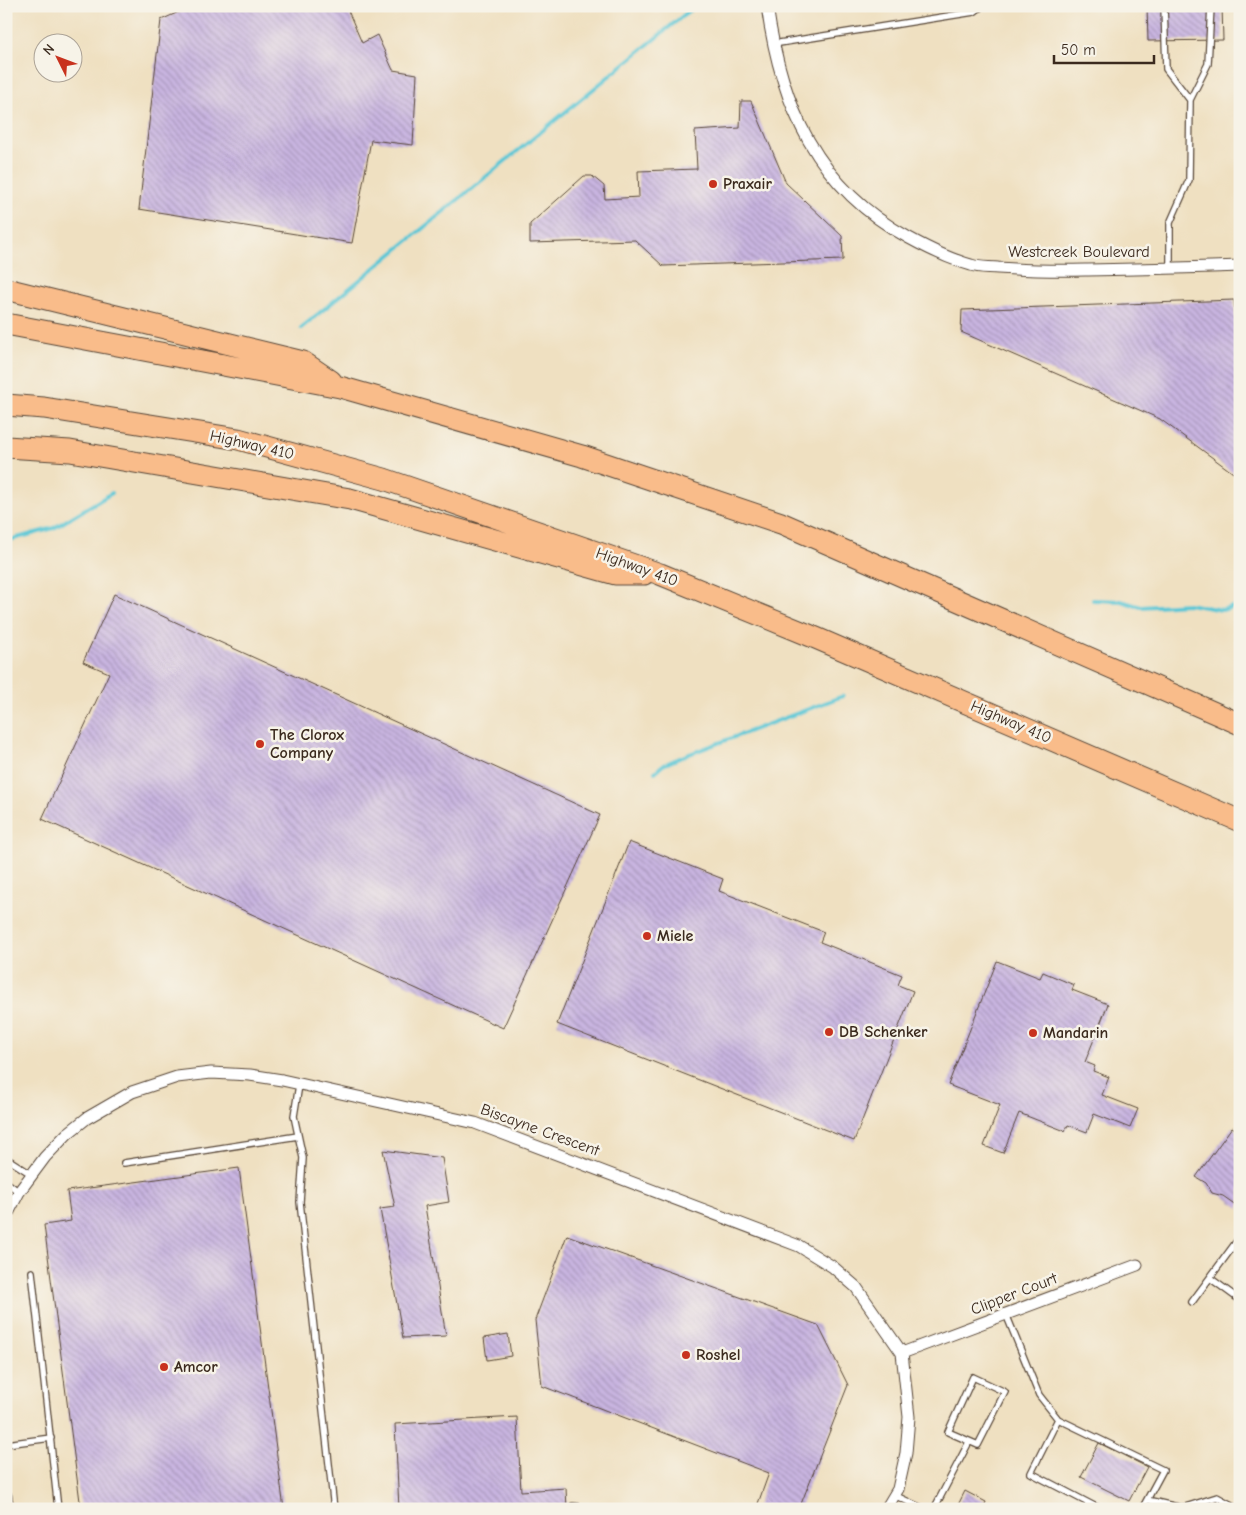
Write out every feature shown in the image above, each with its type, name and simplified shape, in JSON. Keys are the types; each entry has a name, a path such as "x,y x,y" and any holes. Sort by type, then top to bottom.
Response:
{"highway":[{"path":"6,289 303,362 340,387"},
{"path":"6,324 340,387 582,456 781,523 1240,724"},
{"name":"Highway 410","path":"6,404 44,408 238,439 384,479 660,574 816,638 1240,821"},
{"path":"6,447 70,451 350,499 614,574 660,574"},
{"path":"1214,712 1240,714"}],"street":[{"name":"Westcreek Boulevard","path":"767,6 773,44 792,108 812,148 835,180 860,205 894,230 936,253 973,266 1041,271 1240,266"},
{"name":"Biscayne Crescent","path":"6,1216 31,1174 67,1134 87,1118 132,1092 177,1077 211,1073 240,1074 475,1123 800,1246 832,1267 856,1287 902,1353 909,1417 906,1453 898,1489 886,1509"},
{"name":"Clipper Court","path":"902,1353 1137,1265"},
{"path":"6,1496 8,1509"}],"lane":[{"path":"773,44 974,12 982,6"},
{"path":"1164,6 1166,69 1190,100"},
{"path":"1170,268 1170,223 1189,180 1190,100 1208,64 1210,6"},
{"path":"299,1085 294,1116 303,1158 300,1202 334,1509"},
{"path":"124,1163 298,1136"},
{"path":"6,1158 31,1174"},
{"path":"6,1182 19,1192"},
{"path":"1192,1302 1240,1237"},
{"path":"32,1272 58,1509"},
{"path":"1210,1278 1240,1300"},
{"path":"1006,1314 1039,1396 1058,1419 1163,1470 1142,1509"},
{"path":"973,1377 1005,1392 978,1445 969,1442 948,1432 973,1377"},
{"path":"1058,1419 1031,1473 1100,1509"},
{"path":"6,1444 51,1438"},
{"path":"934,1509 969,1442"},
{"path":"894,1495 924,1509"},
{"path":"1147,1500 1182,1508 1217,1497 1239,1509"},
{"path":"573,1506 594,1509"}],"building":[{"path":"192,6 346,6 362,43 377,35 393,70 417,74 413,145 371,140 352,243 139,209 161,20"},
{"path":"1147,6 1222,6 1223,40 1148,41"},
{"name":"Praxair","path":"741,101 751,101 786,183 842,236 843,260 663,266 635,240 530,243 530,224 584,176 592,176 604,186 605,199 639,197 638,171 697,169 695,131 740,128"},
{"path":"1234,300 1240,376 1240,478 1160,419 961,332 962,310"},
{"name":"The Clorox Company","path":"114,594 600,815 503,1028 42,819 109,673 83,662"},
{"path":"629,842 723,879 719,891 824,932 820,942 902,975 898,985 913,991 854,1141 557,1024"},
{"name":"Mandarin","path":"997,961 1040,978 1043,972 1074,985 1072,990 1108,1004 1085,1062 1095,1066 1093,1071 1109,1077 1102,1095 1138,1109 1130,1128 1094,1114 1087,1132 1068,1125 1065,1131 1019,1113 1003,1153 984,1146 1000,1105 948,1085"},
{"path":"1232,1127 1240,1132 1240,1208 1223,1196 1212,1193 1206,1183 1196,1177"},
{"path":"383,1150 442,1158 449,1202 425,1206 446,1336 403,1338 380,1209 395,1207"},
{"name":"Amcor","path":"239,1168 284,1509 81,1509 44,1225 71,1221 67,1191"},
{"name":"Roshel","path":"567,1235 818,1325 848,1385 799,1509 756,1509 769,1473 542,1386 535,1320"},
{"path":"508,1334 511,1356 487,1360 484,1338"},
{"path":"517,1417 521,1491 566,1488 567,1509 399,1509 395,1424"},
{"path":"1099,1443 1147,1467 1129,1501 1081,1477"},
{"path":"965,1491 986,1502 983,1509 956,1509"}],"waterway":[{"path":"301,328 695,6"},
{"path":"6,541 54,528 112,493"},
{"path":"1093,600 1121,601 1141,607 1188,604 1222,610 1240,605"},
{"path":"655,772 663,765 684,756 843,696"}],"place":[{"name":"Praxair","path":"713,184"},
{"name":"The Clorox Company","path":"260,744"},
{"name":"Miele","path":"647,936"},
{"name":"DB Schenker","path":"829,1032"},
{"name":"Mandarin","path":"1033,1033"},
{"name":"Roshel","path":"686,1355"},
{"name":"Amcor","path":"164,1367"}]}
